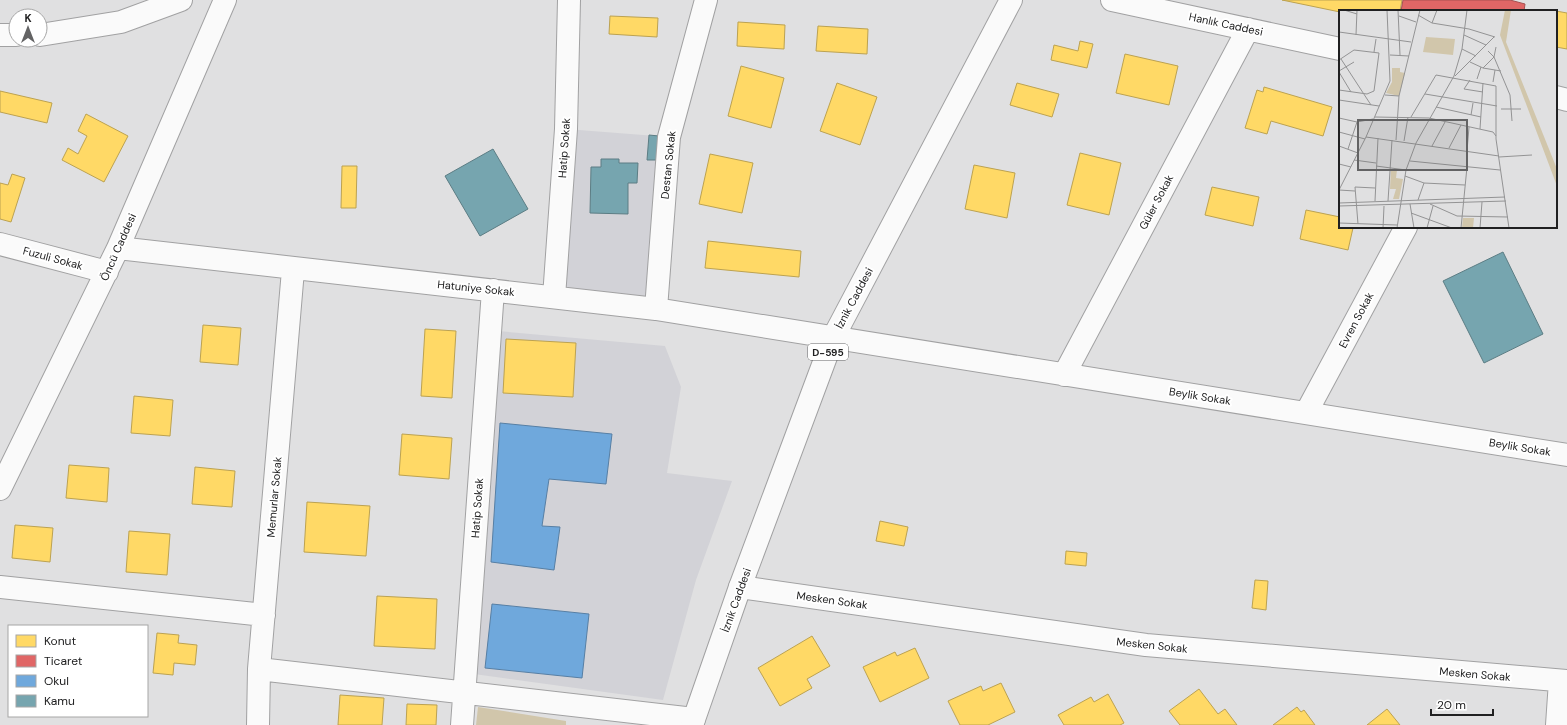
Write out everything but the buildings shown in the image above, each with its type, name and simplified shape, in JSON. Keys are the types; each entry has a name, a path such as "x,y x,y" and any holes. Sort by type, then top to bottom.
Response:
{"street":[{"path":"48,34 121,22 181,0"},
{"name":"Öncü Caddesi","path":"3,478 107,272 225,0"},
{"name":"Hatip Sokak","path":"554,297 566,129 569,0"},
{"name":"Destan Sokak","path":"656,310 669,137 706,0"},
{"name":"İznik Caddesi","path":"693,722 740,587 833,338 1011,0"},
{"name":"Hanlık Caddesi","path":"1112,0 1339,49"},
{"name":"Güler Sokak","path":"1064,375 1248,29"},
{"path":"1557,97 1567,100"},
{"name":"Evren Sokak","path":"1306,413 1405,228"},
{"name":"Fuzuli Sokak","path":"0,244 107,272"},
{"name":"Hatuniye Sokak","path":"118,248 293,270 554,297 656,310 833,338"},
{"name":"Memurlar Sokak","path":"258,725 259,669 293,270"},
{"name":"Hatip Sokak","path":"462,725 493,290"},
{"name":"Beylik Sokak","path":"833,338 1567,454"},
{"path":"0,587 264,615"},
{"name":"Mesken Sokak","path":"740,587 1146,645 1564,681"},
{"path":"259,669 693,722"},
{"path":"1557,725 1564,681"}],"shaded area":[{"path":"566,129 669,137 656,309 554,297"},
{"path":"498,331 665,346 681,387 667,473 732,481 696,580 663,700 474,674"},
{"path":"478,707 566,721 566,725 476,725"}]}
